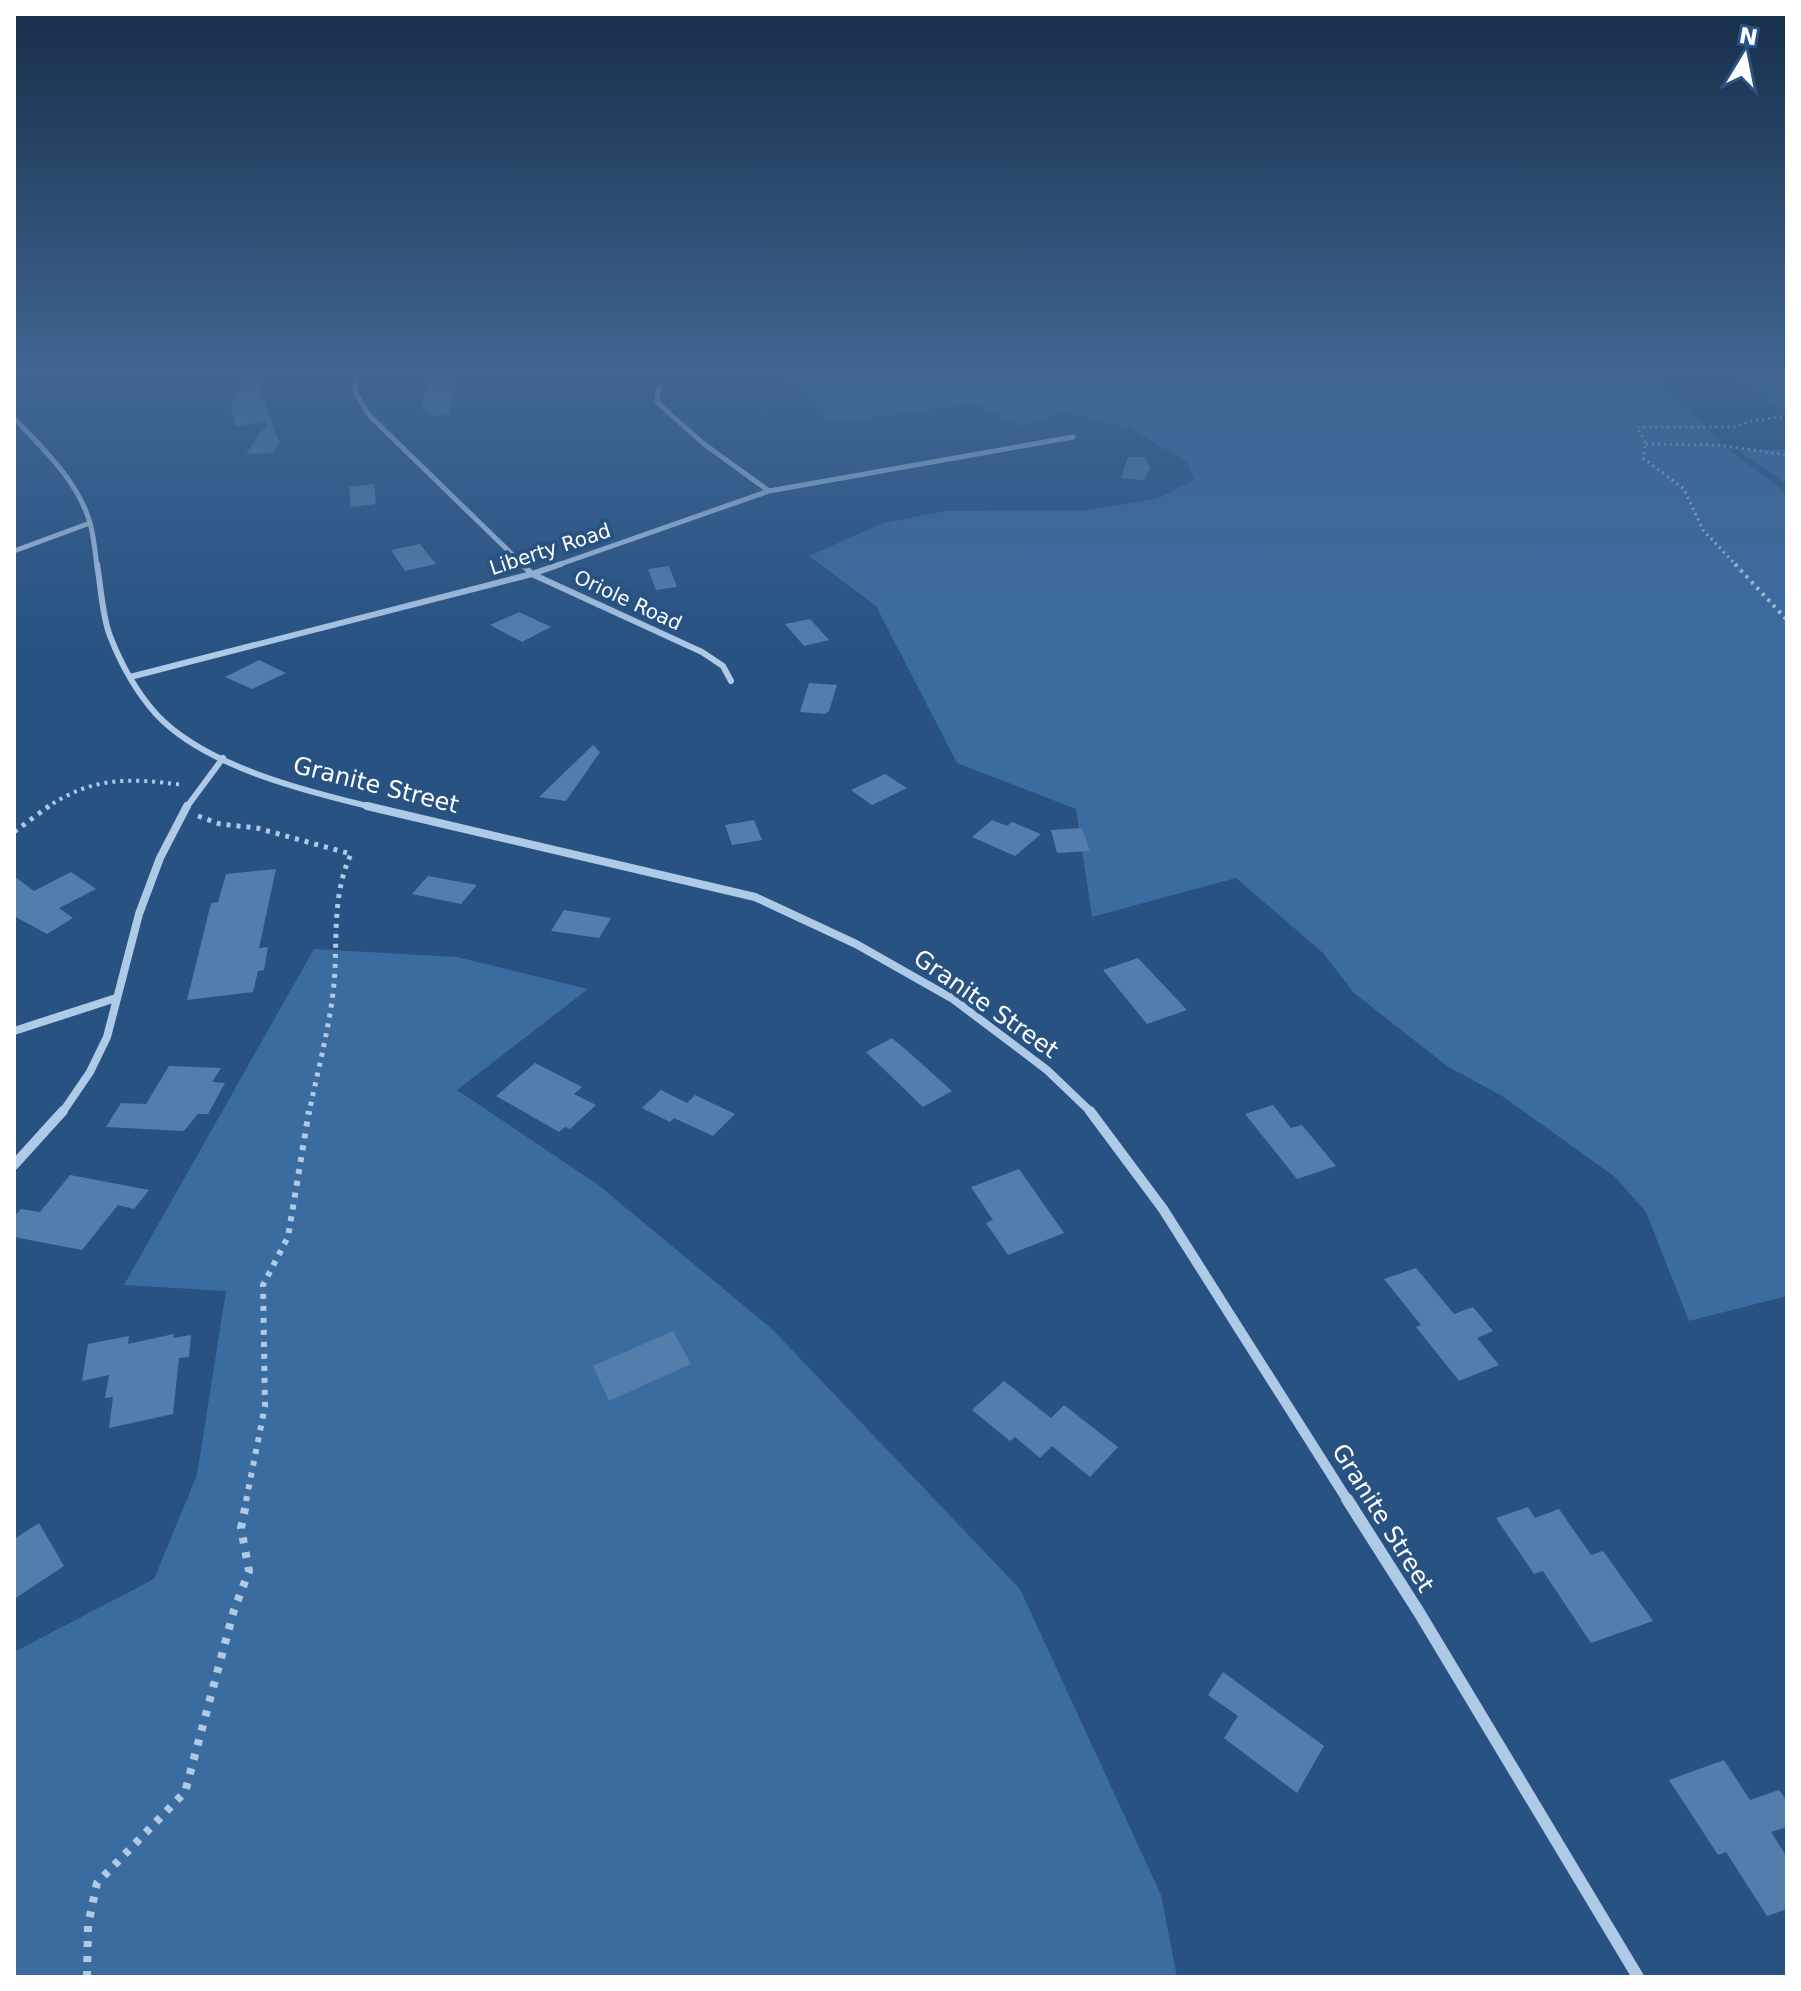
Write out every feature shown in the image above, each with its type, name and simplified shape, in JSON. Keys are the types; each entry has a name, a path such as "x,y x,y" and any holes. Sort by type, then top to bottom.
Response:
{"street":[{"name":"Granite Street","path":"59,467 78,495 90,523 109,634 130,677 159,717 200,747 293,786 348,801 741,892 856,944 953,999 1047,1070 1089,1110 1163,1209 1420,1614 1638,1977"},
{"name":"Oriole Road","path":"422,467 532,574 702,652 723,666 731,681"},
{"path":"736,467 769,491"},
{"name":"Liberty Road","path":"130,677 532,574 769,491 904,467"},
{"path":"14,551 90,523"},
{"path":"14,1165 80,1088 107,1037 143,901 165,844 200,786 223,758"},
{"path":"14,1031 116,998"}],"path":[{"path":"1655,467 1684,489 1703,530 1787,620"},
{"path":"14,832 59,801 91,785 149,781 200,786"},
{"path":"87,1977 88,1925 97,1883 185,1792 234,1610 249,1571 241,1528 265,1406 263,1285 288,1237 300,1158 333,992 336,901 341,876 351,854 257,828 220,824 184,811"}],"shaded area":[{"path":"1189,467 1752,467 1787,493 1787,1296 1689,1321 1646,1212 1615,1177 1502,1096 1447,1066 1354,993 1323,953 1236,878 1092,917 1076,809 957,763 876,606 809,556 883,523 946,511 1087,510 1156,499 1194,480"},
{"path":"1762,467 1787,467 1787,484"},
{"path":"314,949 457,957 588,989 457,1090 597,1184 771,1328 1020,1589 1161,1895 1177,1977 14,1977 14,1652 154,1579 197,1475 226,1291 124,1285"}],"building":[{"path":"1125,467 1150,468 1144,480 1121,478"},
{"path":"374,484 376,504 351,507 349,487"},
{"path":"420,544 436,564 405,571 391,550"},
{"path":"669,566 677,587 656,590 648,569"},
{"path":"519,612 551,627 522,642 490,625"},
{"path":"810,619 829,640 804,646 785,624"},
{"path":"259,660 286,673 252,689 225,677"},
{"path":"809,683 837,685 829,711 825,714 800,712"},
{"path":"593,745 600,752 566,801 539,797"},
{"path":"885,774 907,788 872,805 851,790"},
{"path":"754,820 762,840 732,845 725,825"},
{"path":"992,820 1007,826 1012,822 1041,834 1015,856 972,837"},
{"path":"1082,828 1090,851 1057,853 1051,830"},
{"path":"276,869 259,948 268,947 264,970 258,971 253,992 187,1000 211,903 218,902 226,874"},
{"path":"71,872 96,889 59,908 73,918 47,934 14,916 14,876 34,891"},
{"path":"428,876 477,885 461,904 412,894"},
{"path":"564,910 611,918 599,938 551,931"},
{"path":"1138,958 1187,1010 1147,1024 1103,970"},
{"path":"892,1038 952,1091 923,1107 866,1052"},
{"path":"535,1063 582,1087 574,1094 596,1105 570,1129 565,1127 559,1132 496,1096"},
{"path":"169,1066 221,1068 212,1082 225,1083 208,1114 198,1114 184,1131 106,1127 121,1103 146,1104"},
{"path":"661,1090 687,1103 695,1095 735,1114 713,1136 674,1118 670,1122 642,1108"},
{"path":"1273,1105 1291,1128 1302,1125 1336,1166 1297,1179 1245,1114"},
{"path":"1019,1169 1064,1233 1008,1255 986,1223 993,1220 971,1187"},
{"path":"70,1175 149,1190 134,1209 118,1205 82,1250 14,1237 14,1217 21,1209 40,1212"},
{"path":"1416,1268 1454,1314 1473,1307 1493,1331 1477,1338 1499,1365 1459,1381 1416,1327 1421,1325 1384,1279"},
{"path":"673,1331 691,1364 609,1401 593,1366"},
{"path":"174,1334 173,1338 191,1335 189,1357 179,1358 173,1414 109,1428 113,1397 105,1398 109,1375 82,1381 88,1344 129,1336 128,1344"},
{"path":"1004,1381 1051,1418 1064,1405 1118,1447 1090,1477 1052,1446 1040,1458 1015,1437 1010,1441 972,1410"},
{"path":"1528,1507 1535,1518 1559,1509 1591,1555 1603,1551 1653,1621 1591,1643 1543,1571 1534,1574 1496,1518"},
{"path":"39,1523 64,1566 14,1599 14,1539"},
{"path":"1223,1672 1324,1746 1297,1793 1224,1738 1238,1716 1208,1695"},
{"path":"1724,1760 1750,1800 1779,1790 1787,1801 1787,1827 1771,1832 1787,1857 1787,1909 1767,1916 1726,1852 1718,1855 1669,1780"}]}
